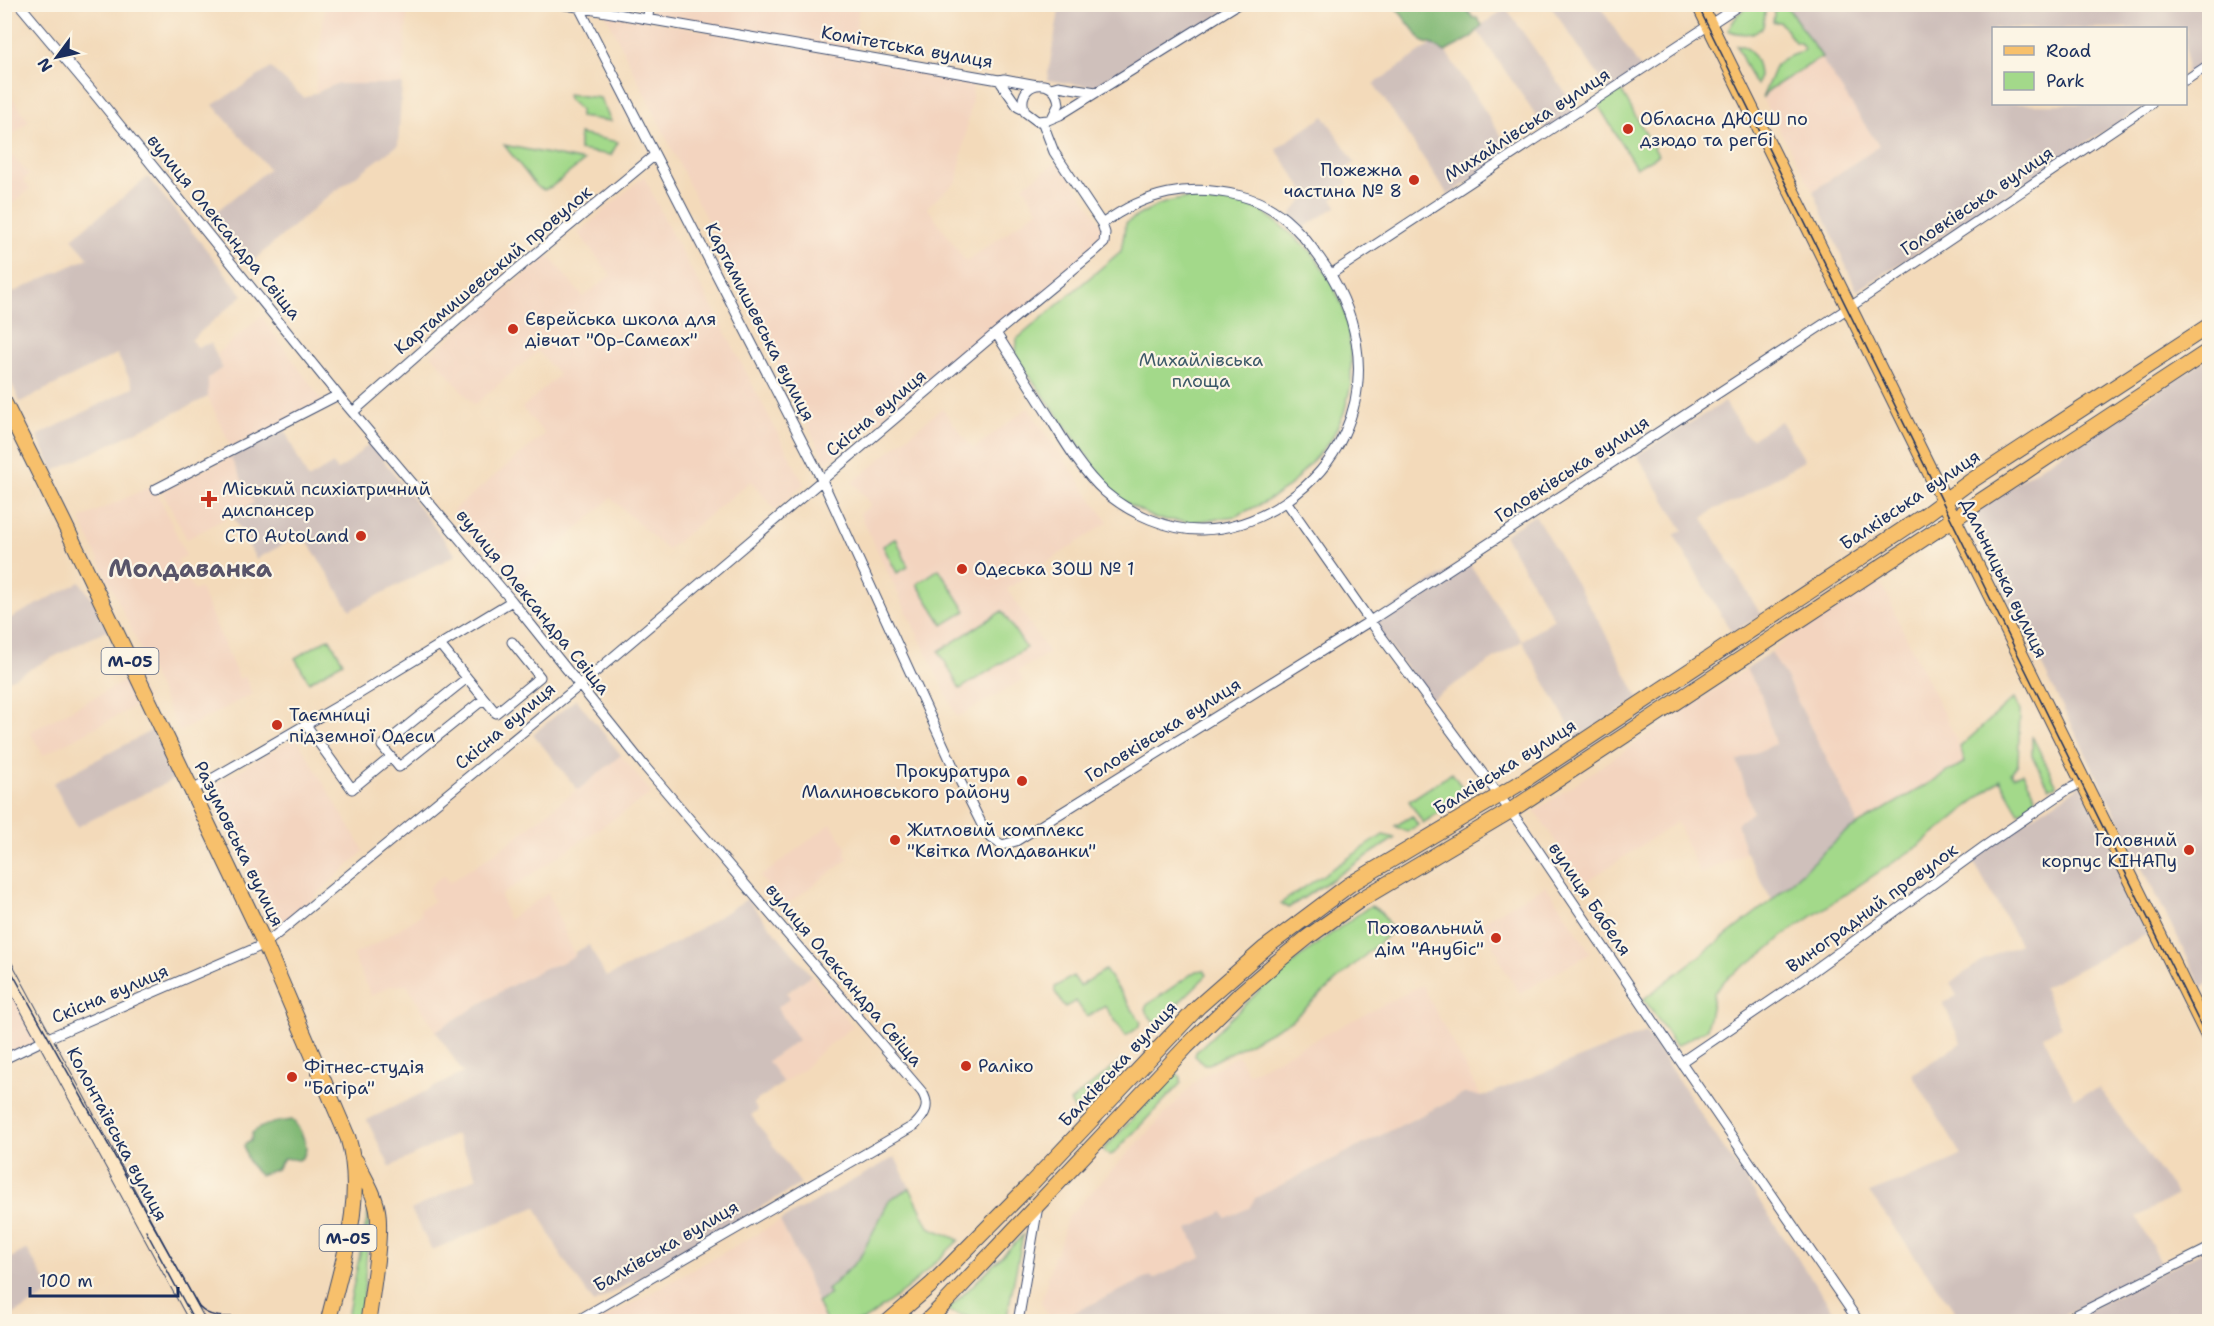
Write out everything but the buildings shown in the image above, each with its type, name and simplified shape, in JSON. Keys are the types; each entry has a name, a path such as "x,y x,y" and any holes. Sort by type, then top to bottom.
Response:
{"main road":[{"name":"Дальницька вулиця","path":"1699,4 2210,1039"},
{"name":"Балківська вулиця","path":"888,1322 932,1284 1199,1006 1227,979 1294,924 1340,892 1500,796 2210,326"},
{"name":"Балківська вулиця","path":"935,1320 1038,1203 1214,1019 1308,937 1360,900 1510,811 2210,350"},
{"name":"Разумовська вулиця","path":"4,402 265,944 338,1112 352,1153 354,1190 346,1245 328,1322"},
{"name":"Колонтаївська вулиця","path":"4,964 198,1322"},
{"path":"352,1153 371,1190 378,1213 378,1233 368,1322"}],"street":[{"name":"вулиця Олександра Свіща","path":"19,4 338,395 513,601 646,768 922,1092 927,1100 927,1109"},
{"name":"Комітетська вулиця","path":"560,4 1037,85"},
{"path":"648,19 649,4"},
{"path":"1052,118 1059,104 1057,94 1044,85 1029,88 1023,97 1024,111 1032,119 1042,121 1052,118 1060,115 1238,4"},
{"name":"Михайлівська вулиця","path":"1331,274 1741,4"},
{"name":"Картамишевська вулиця","path":"579,7 822,480 958,779 987,835 1002,845"},
{"path":"2187,79 2210,64"},
{"name":"Комітетська вулиця","path":"999,80 1018,107 1024,111"},
{"path":"1051,88 1058,86 1096,92"},
{"name":"Головківська вулиця","path":"1002,845 1016,841 1370,621 1849,308 2150,105"},
{"path":"996,333 1078,463 1105,492 1134,512 1169,525 1201,530 1231,526 1260,515 1286,501 1320,472 1344,435 1353,404 1358,379 1357,344 1352,316 1331,274 1308,242 1272,208 1248,198 1221,191 1198,190 1157,195 1137,202 1102,224 1054,152 1042,121"},
{"name":"Картамишевський провулок","path":"353,412 486,295 654,155"},
{"name":"Cкісна вулиця","path":"4,1059 265,944 580,685 996,333 1080,265 1104,243 1105,233 1102,224"},
{"path":"156,489 338,395"},
{"name":"вулиця Бабеля","path":"1286,501 1370,621 1500,796 1859,1322"},
{"path":"191,791 513,601"},
{"path":"440,645 496,713 540,677 512,642"},
{"path":"467,678 382,746 399,767 484,699"},
{"path":"306,724 352,789 391,757"},
{"name":"Виноградний провулок","path":"1681,1062 1803,979 1985,846 2067,790 2083,782"},
{"name":"Балківська вулиця","path":"574,1322 915,1125 927,1109"},
{"path":"1018,1322 1038,1203"},
{"path":"2062,1322 2210,1248"}],"shaded area":[{"path":"325,5 408,5 402,84 336,84 315,92"},
{"path":"652,5 859,5 853,52 650,18"},
{"path":"1060,5 1235,5 1100,88 1047,80"},
{"path":"1550,5 1599,5 1641,69 1609,91"},
{"path":"1786,5 2209,5 2209,62 2187,77 2187,27 1992,27 1992,105 2144,105 1857,291 1813,191 1879,146"},
{"path":"1506,8 1578,111 1547,131 1476,29"},
{"path":"605,13 973,79 972,98 957,181 927,207 966,262 1038,210 1023,186 1059,161 1102,224 1104,242 1080,264 826,463"},
{"path":"1438,40 1513,153 1448,195 1374,84"},
{"path":"1822,57 1879,146 1813,191 1762,98 1770,89"},
{"path":"271,68 304,98 336,84 402,84 398,145 326,198 247,266 208,218 269,169 213,105"},
{"path":"5,88 29,121 4,141"},
{"path":"1324,116 1355,163 1341,172 1348,183 1338,190 1340,194 1332,199 1337,206 1303,228 1290,215 1306,194 1276,149"},
{"path":"4,147 29,175 23,180 30,189 5,210"},
{"path":"644,176 670,231 715,312 804,484 775,510 751,481 667,550 611,498 517,584 452,511 545,434 522,408 559,375 538,351 474,405 431,354 548,255 583,297 611,275 578,233"},
{"path":"148,177 243,295 191,340 197,347 211,343 222,368 208,378 208,397 54,471 37,436 134,387 117,354 20,402 5,369 5,296 88,258 72,238"},
{"path":"261,316 324,403 231,447 208,397 208,378 222,368 217,354"},
{"path":"2209,358 2209,983 2202,987 1967,515"},
{"path":"1725,402 1744,433 1752,439 1781,421 1805,460 1737,501 1715,509 1703,518 1761,615 1732,633 1674,535 1683,530 1637,455"},
{"name":"Одеська ЗОШ № 1","path":"942,408 973,449 1028,408 1108,522 1007,589 1049,653 1018,671 1023,680 957,717 860,514 871,505 853,482"},
{"path":"285,431 308,479 333,464 337,470 370,443 456,555 350,610 303,534 256,559 232,515 254,503 230,457"},
{"name":"Міський психіатричний диспансер","path":"230,457 254,503 187,539 162,492"},
{"path":"154,485 186,556 177,560 194,591 200,588 239,679 245,676 252,694 179,732 80,519"},
{"path":"1535,515 1601,625 1639,699 1576,738 1522,641 1554,619 1504,535"},
{"path":"1466,559 1522,641 1430,700 1371,621"},
{"path":"1873,571 1891,601 1893,610 1966,762 1857,826 1855,815 1771,652"},
{"path":"80,582 112,627 5,682 5,621"},
{"path":"1771,652 1855,815 1857,826 1844,833 1772,900 1746,853 1737,823 1753,812 1737,761 1775,744 1761,694 1746,669"},
{"path":"1746,669 1761,694 1775,744 1737,761 1753,813 1737,823 1746,853 1700,874 1677,822 1584,883 1535,811"},
{"path":"134,676 147,700 43,755 30,732"},
{"path":"576,699 621,755 578,790 533,734"},
{"path":"158,727 182,775 77,827 53,783"},
{"path":"296,737 364,851 284,926 275,922 209,788"},
{"path":"621,755 652,793 501,895 508,920 548,893 575,956 545,968 436,1031 407,985 390,986 371,996 353,955 379,942 421,915 420,909 434,902 429,889 434,882 445,875 449,883 498,851"},
{"path":"2081,785 2153,931 2043,988 2061,1027 2043,1036 2074,1098 2099,1088 2177,1195 2137,1217 2163,1267 2053,1321 1962,1321 1869,1193 1943,1165 1961,1155 1912,1074 1961,1043 1943,1002 1957,996 1950,983 1983,960 2020,944 1971,857"},
{"path":"831,824 846,847 845,854 848,859 785,906 760,877"},
{"path":"1546,885 1591,953 1520,993 1497,958 1500,956 1480,923"},
{"path":"747,899 811,975 787,993 790,998 777,1008 798,1040 768,1061 783,1083 753,1103 758,1111 751,1115 801,1184 594,1303 562,1257 536,1207 432,1250 411,1210 477,1177 456,1134 390,1167 367,1120 463,1073 436,1031 505,989 545,968 575,956 575,952 589,945 606,977 678,942"},
{"path":"811,975 853,1026 818,1054 805,1068 783,1083 768,1061 798,1040 776,1008 790,997 787,994"},
{"path":"14,984 44,1039 5,1058 5,990"},
{"path":"1422,985 1481,1097 1465,1093 1255,1198 1249,1208 1226,1218 1223,1213 1188,1229 1201,1257 1152,1279 1151,1276 1056,1321 1050,1321 1041,1302 1067,1218 1198,1079 1238,1055 1248,1074"},
{"path":"1646,1032 1840,1321 1056,1321 1151,1276 1153,1279 1201,1257 1188,1229 1223,1212 1226,1218 1249,1208 1255,1198 1466,1093 1481,1097"},
{"path":"895,1157 910,1188 890,1199 859,1259 828,1289 831,1294 817,1302 809,1280 780,1221"},
{"path":"780,1221 826,1321 599,1322"},
{"path":"2209,1248 2209,1321 2066,1321"},
{"path":"27,1249 52,1293 5,1319 5,1261"}],"green space":[{"path":"1752,4 1766,5 1763,27 1746,34 1728,30 1738,14"},
{"path":"1394,5 1464,5 1473,18 1477,18 1482,25 1469,39 1445,52 1423,42"},
{"path":"1775,5 1786,5 1822,57 1770,89 1762,98 1776,65 1783,59 1805,50 1800,43 1795,42 1780,22 1773,22"},
{"path":"1736,45 1748,49 1756,60 1759,73 1757,85 1753,81"},
{"name":"Обласна ДЮСШ по дзюдо та регбі","path":"1619,87 1658,155 1636,168 1596,101"},
{"path":"567,94 600,98 611,121 580,117 580,110 568,99"},
{"path":"579,134 618,142 611,155 579,150"},
{"path":"504,145 584,161 544,190 537,187"},
{"name":"Михайлівська площа","path":"1205,197 1236,200 1262,211 1312,252 1331,281 1343,307 1349,332 1351,385 1344,413 1331,440 1290,486 1265,502 1236,516 1192,522 1156,519 1117,498 1016,357 1017,339 1121,251 1126,223 1164,203"},
{"path":"896,538 908,567 897,573 883,546"},
{"path":"939,569 966,611 943,625 917,584"},
{"path":"1002,611 1026,648 960,689 939,651"},
{"path":"329,638 343,662 309,682 295,658"},
{"path":"2014,698 2020,711 2018,764 2011,773 2014,776 2023,773 2033,791 2035,798 2032,803 2019,813 2000,780 1927,840 1784,935 1765,952 1727,978 1714,992 1707,1029 1676,1046 1644,999 1772,900 1844,833 1965,762 1960,747"},
{"path":"2032,736 2057,786 2049,787 2032,756"},
{"path":"1452,773 1467,794 1423,823 1409,801"},
{"path":"1412,816 1418,825 1407,832 1395,826"},
{"path":"1383,835 1395,838 1288,908 1281,903"},
{"path":"1370,906 1383,915 1392,930 1390,933 1291,1021 1209,1064 1204,1064 1195,1056 1196,1052 1263,987 1318,943"},
{"path":"1105,970 1141,1022 1139,1027 1126,1036 1105,1006 1087,1017 1076,1001 1065,1007 1055,992 1055,987 1073,976 1080,986"},
{"path":"1204,970 1207,975 1156,1025 1145,1010 1147,1005 1196,971"},
{"path":"1122,1060 1119,1066 1076,1112 1070,1102"},
{"path":"1176,1073 1181,1077 1181,1083 1113,1154 1109,1155 1103,1150"},
{"path":"292,1120 304,1140 306,1149 304,1155 299,1160 284,1158 277,1169 260,1175 249,1162 244,1145 251,1141 252,1133 262,1127"},
{"path":"910,1188 929,1227 959,1240 907,1289 863,1321 826,1321 817,1302 830,1294 827,1290 859,1259 890,1199"},
{"path":"369,1209 362,1321 346,1322"},
{"path":"1023,1235 1006,1321 981,1321 947,1311"}],"tram line":[{"path":"1697,4 2210,1044"},
{"path":"4,958 199,1307 214,1316 249,1317 266,1322"},
{"path":"146,1231 195,1322"}],"place":[{"name":"Обласна ДЮСШ по дзюдо та регбі","path":"1628,129"},
{"name":"Пожежна частина № 8","path":"1414,180"},
{"name":"Єврейська школа для дівчат \"Ор-Самєах\"","path":"513,329"},
{"name":"Міський психіатричний диспансер","path":"209,499"},
{"name":"СТО AutoLand","path":"361,536"},
{"name":"Одеська ЗОШ № 1","path":"962,569"},
{"name":"Таємниці підземної Одеси","path":"277,725"},
{"name":"Прокуратура Малиновського району","path":"1022,781"},
{"name":"Житловий комплекс \"Квітка Молдаванки\"","path":"895,840"},
{"name":"Головний корпус КІНАПу","path":"2189,850"},
{"name":"Поховальний дім \"Анубіс\"","path":"1496,938"},
{"name":"Раліко","path":"966,1066"},
{"name":"Фітнес-студія \"Багіра\"","path":"292,1077"}],"district":[{"name":"Молдаванка","path":"190,569"}]}
